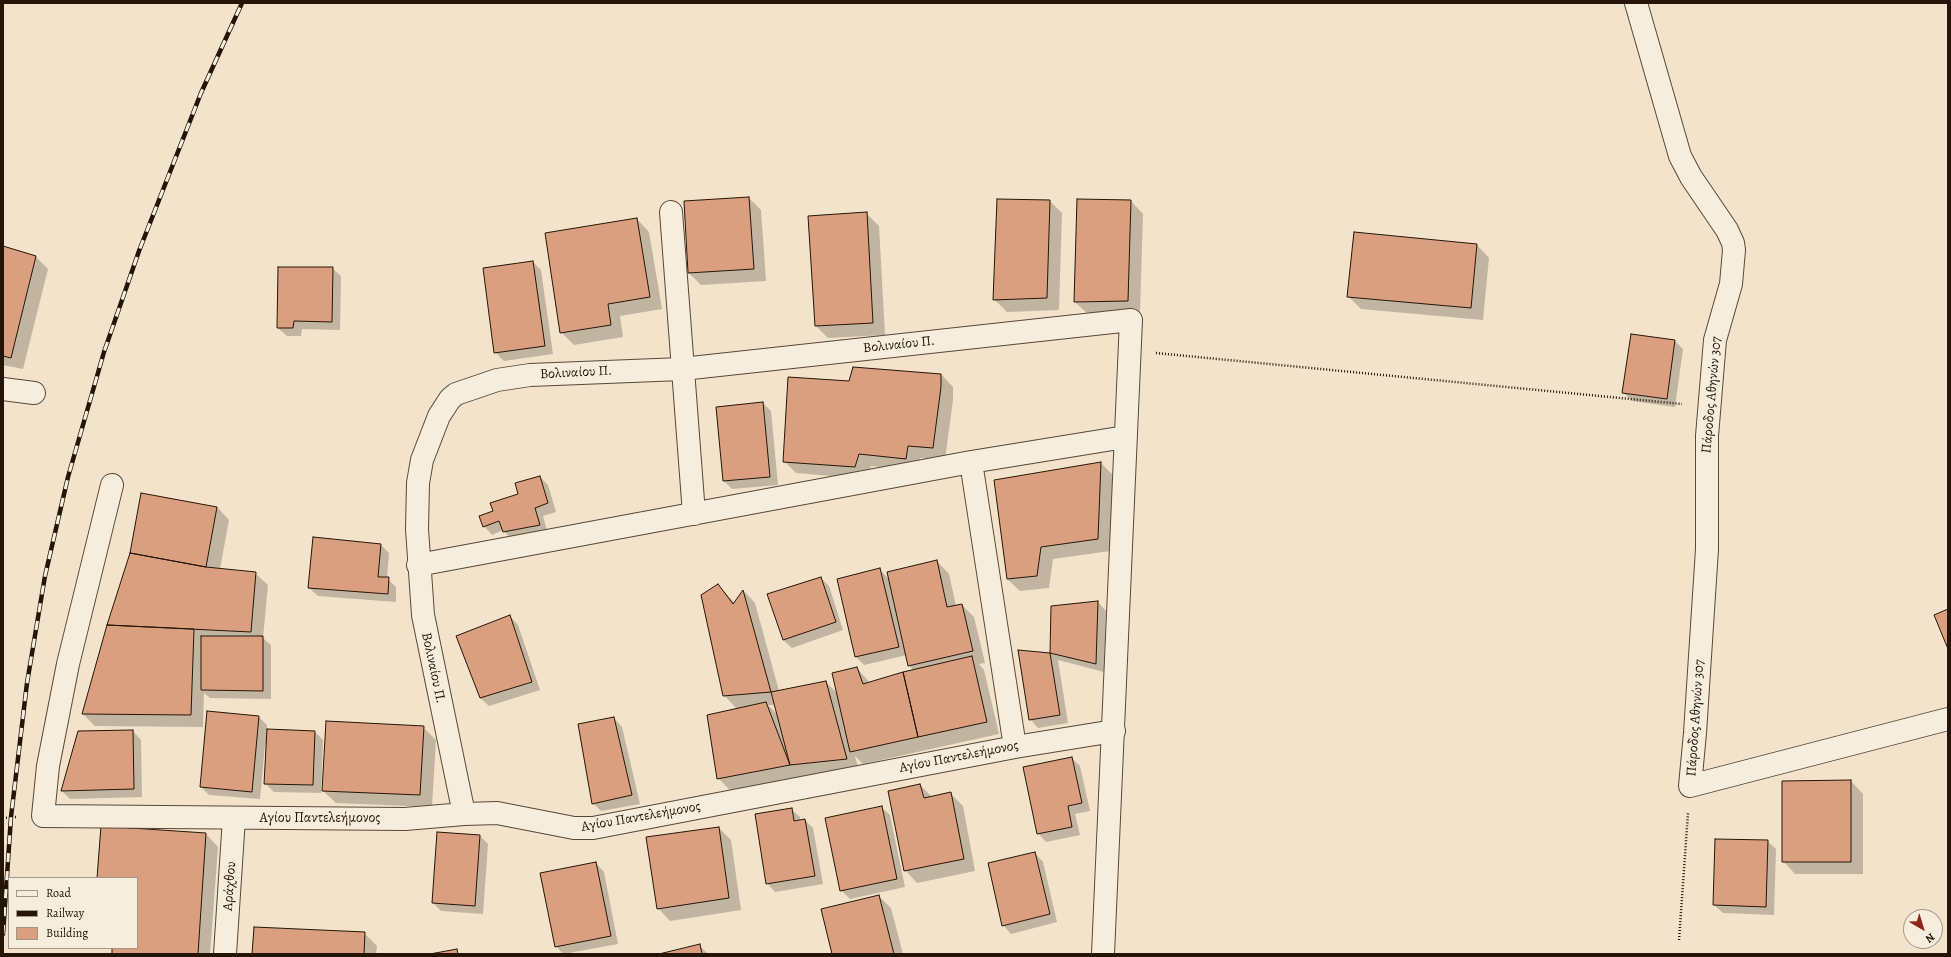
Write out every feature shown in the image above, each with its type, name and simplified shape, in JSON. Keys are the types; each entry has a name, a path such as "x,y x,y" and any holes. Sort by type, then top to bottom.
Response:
{"street":[{"name":"Πάροδος Αθηνών 307","path":"1636,3 1672,132 1684,164 1727,230 1733,243 1734,259 1731,284 1715,340 1706,443 1706,549 1704,599 1690,786"},
{"path":"671,212 694,514"},
{"name":"Βολιναίου Π.","path":"464,814 425,629 418,565 417,506 422,460 439,416 450,399 456,394 497,380 530,375 682,369 1130,320 1129,350"},
{"path":"1103,954 1114,731 1129,350"},
{"path":"3,389 34,392"},
{"path":"418,565 970,462 1125,437"},
{"path":"970,462 1015,747"},
{"name":"Αγίου Παντελεήμονος","path":"112,485 68,664 48,766 43,816 405,819 497,813 574,828 593,828 1015,747 1114,731"},
{"path":"1690,786 1948,719"},
{"name":"Αράχθου","path":"225,954 234,818"}],"path":[{"path":"1129,350 1709,407"},
{"path":"1679,940 1690,786"}],"building":[{"path":"749,197 754,269 688,273 684,201"},
{"path":"997,199 1050,200 1047,298 993,300"},
{"path":"1077,199 1131,200 1128,301 1074,302"},
{"path":"867,212 873,323 815,326 808,216"},
{"path":"637,218 650,297 608,304 611,325 560,333 545,233"},
{"path":"1354,232 1477,244 1471,308 1347,297"},
{"path":"3,246 36,256 11,358 3,356"},
{"path":"533,261 545,346 494,353 483,268"},
{"path":"278,267 333,267 332,322 294,321 293,328 277,328"},
{"path":"1631,334 1675,340 1667,399 1622,393"},
{"path":"853,367 941,374 941,387 933,448 908,446 906,459 859,454 855,467 783,462 788,377 849,381"},
{"path":"763,402 770,477 723,481 716,407"},
{"path":"1101,462 1098,539 1041,547 1037,576 1007,579 994,480"},
{"path":"540,476 548,503 535,508 540,525 503,532 499,521 483,527 479,516 493,511 490,503 518,494 515,483"},
{"path":"141,493 217,507 206,567 130,553"},
{"path":"313,537 381,544 378,577 389,577 388,594 308,588"},
{"path":"130,553 206,567 256,572 251,632 107,625"},
{"path":"937,560 947,607 962,604 973,651 908,666 887,572"},
{"path":"880,568 899,647 855,657 837,579"},
{"path":"821,577 836,622 783,640 767,594"},
{"path":"718,584 733,604 743,590 771,692 723,696 701,595"},
{"path":"1098,601 1096,664 1050,653 1051,606"},
{"path":"1948,609 1948,649 1934,615"},
{"path":"510,615 532,682 480,698 456,636"},
{"path":"107,625 194,629 191,715 82,714"},
{"path":"201,636 263,636 263,691 201,690"},
{"path":"1018,650 1050,653 1060,715 1029,720"},
{"path":"972,656 987,722 918,737 903,672"},
{"path":"857,667 863,684 903,672 918,737 850,752 832,673"},
{"path":"826,681 847,759 790,765 771,692"},
{"path":"766,702 790,765 717,779 707,715"},
{"path":"207,711 259,716 252,792 200,787"},
{"path":"614,717 632,795 592,804 578,724"},
{"path":"326,721 424,726 420,795 322,791"},
{"path":"267,729 315,731 313,785 264,784"},
{"path":"133,730 134,789 61,791 78,731"},
{"path":"1072,757 1082,803 1068,806 1072,827 1037,834 1023,767"},
{"path":"1851,780 1851,862 1782,862 1782,781"},
{"path":"920,784 924,798 951,792 964,859 904,871 888,791"},
{"path":"882,806 897,879 840,891 825,818"},
{"path":"792,808 794,821 805,819 815,876 766,884 755,814"},
{"path":"101,826 206,833 198,954 112,954 112,949 138,949 138,877 97,877"},
{"path":"719,827 729,898 657,909 646,837"},
{"path":"437,832 480,835 475,906 432,903"},
{"path":"1715,839 1768,840 1766,907 1713,905"},
{"path":"1035,852 1050,914 1002,926 988,863"},
{"path":"596,862 611,936 555,947 540,873"},
{"path":"879,895 894,954 832,954 821,909"},
{"path":"254,927 365,932 364,954 252,954"},
{"path":"700,944 702,954 659,954"},
{"path":"457,949 458,954 430,954"}],"railway":[{"path":"3,934 11,817 27,683 45,576 68,477 104,352 139,251 201,93 242,3"}]}
